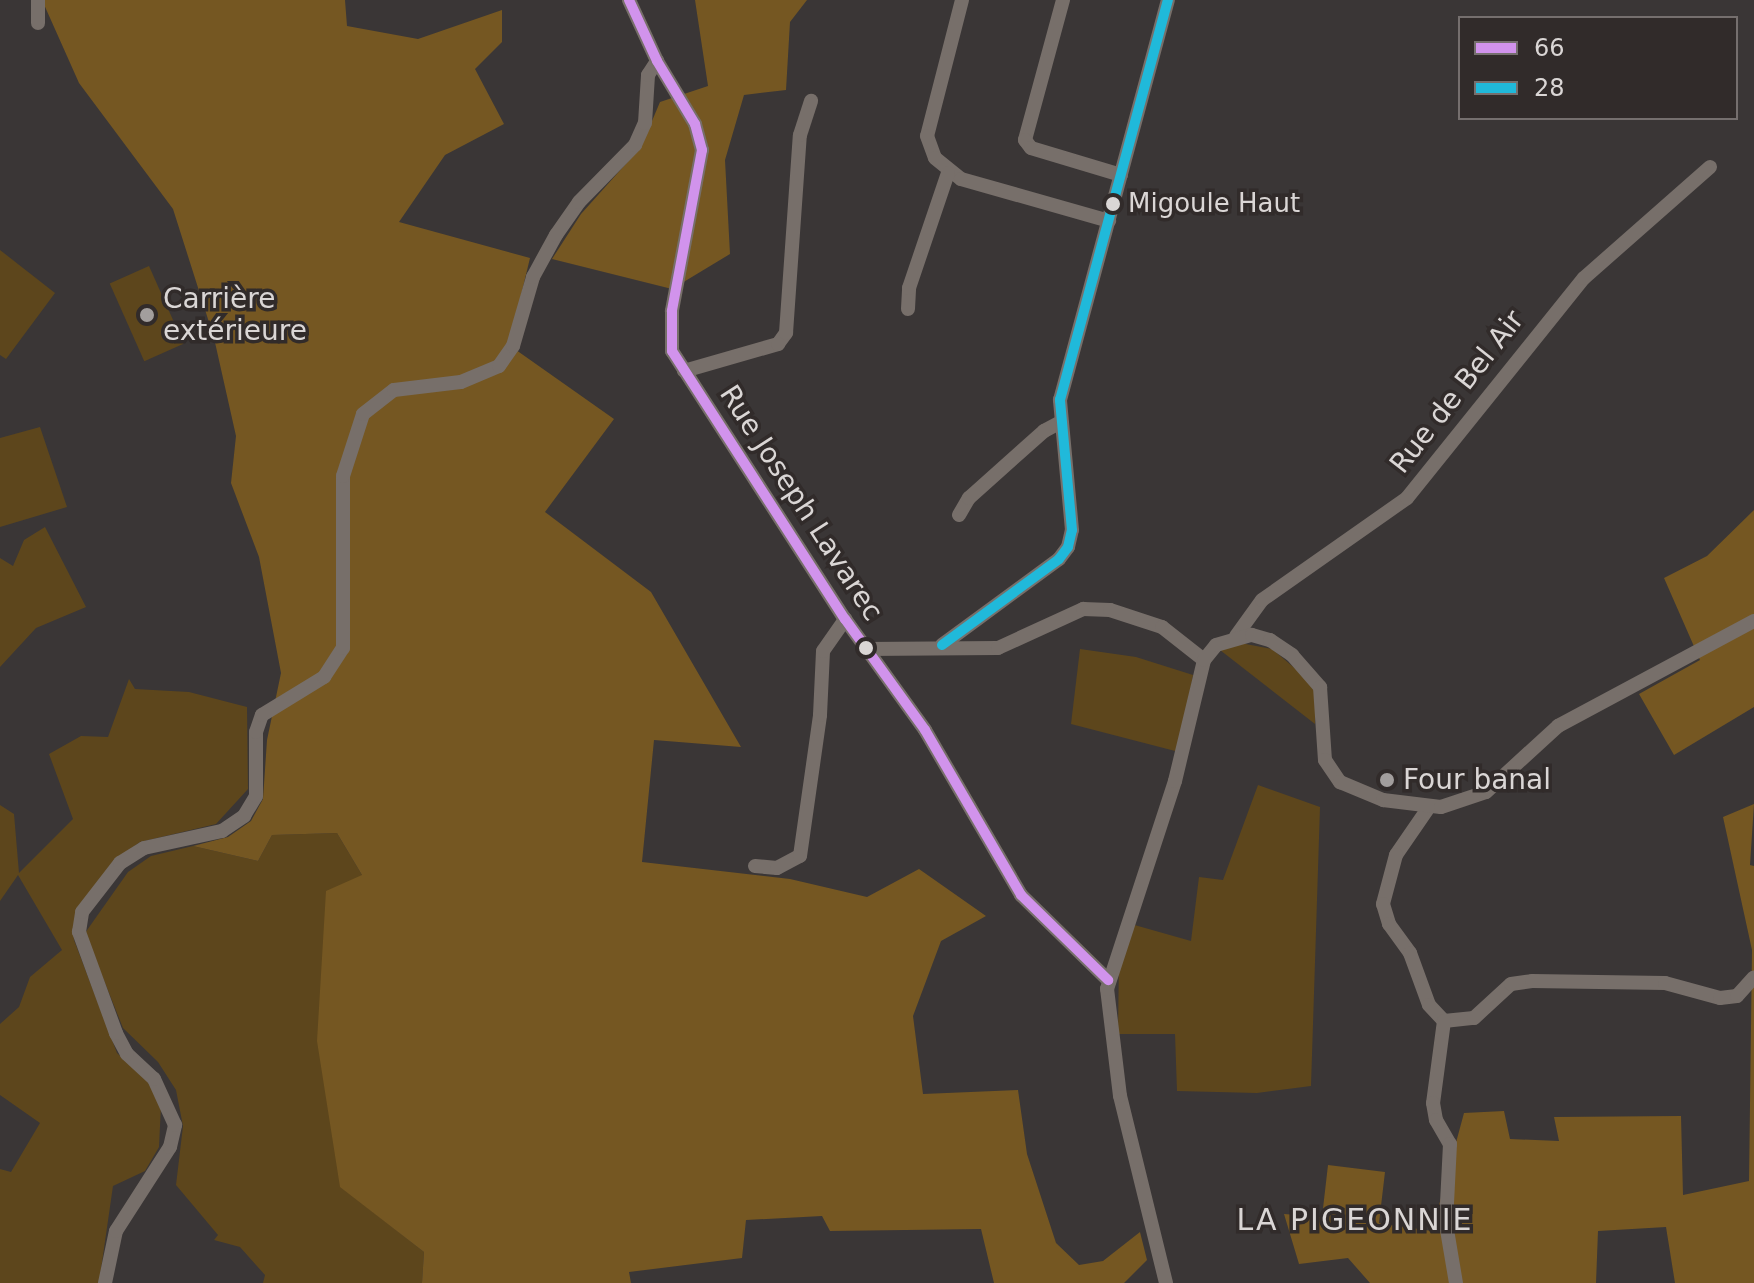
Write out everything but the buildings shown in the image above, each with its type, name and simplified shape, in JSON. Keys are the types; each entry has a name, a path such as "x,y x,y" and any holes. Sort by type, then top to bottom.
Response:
{"street":[{"name":"Rue Joseph Lavarec","path":"629,0 657,61 695,124 702,150 669,334 684,371 845,619 942,757 1021,895 1108,980"},
{"path":"962,0 927,136 948,173 1109,221"},
{"path":"1063,0 1025,140 1031,148 1121,175"},
{"path":"942,645 967,629 1068,547 1072,530 1059,423 1060,400 1168,0"},
{"path":"38,1 38,23"},
{"path":"105,1283 116,1231 170,1147 175,1125 154,1079 127,1054 116,1033 79,932 82,912 120,863 132,855 222,831 244,816 256,796 256,732 262,715 324,677 343,648 343,476 363,414 394,390 461,382 499,366 513,346 533,277 556,235 579,202 635,145 645,123 648,75 657,61"},
{"path":"684,371 778,344 786,333 800,135 811,101"},
{"name":"Rue de Bel Air","path":"1204,660 1216,645 1236,636 1262,600 1407,498 1584,278 1710,167"},
{"path":"908,309 909,288 948,173"},
{"path":"959,515 969,498 1044,431 1059,423"},
{"path":"866,649 942,645 984,648 1018,642 1083,609 1110,610 1162,627 1204,660 1175,781 1108,980 1120,1096 1166,1283"},
{"path":"755,866 777,868 800,856 820,715 823,651 845,619"},
{"path":"1236,636 1270,640 1320,687 1325,760 1340,782 1383,800 1429,807 1486,792 1558,726 1754,621"},
{"path":"967,629 984,648"},
{"path":"1429,807 1396,855 1383,904 1389,924 1410,953 1429,1005 1444,1021"},
{"path":"1444,1021 1474,1018 1511,984 1532,981 1665,983 1720,998 1737,996 1754,977"},
{"path":"1444,1021 1433,1103 1436,1120 1450,1144 1446,1224 1456,1283"}],"shaded area":[{"path":"42,0 345,0 347,26 418,39 502,10 502,42 475,69 504,124 445,155 399,222 530,258 509,345 614,419 545,512 651,592 741,747 654,740 642,862 790,879 867,897 919,869 986,916 941,941 913,1016 923,1094 1018,1090 1027,1154 1056,1243 1079,1265 1103,1261 1140,1232 1147,1260 1124,1283 994,1283 981,1229 830,1231 822,1216 746,1220 742,1258 629,1272 631,1283 422,1283 424,1252 340,1187 317,1041 326,891 362,875 337,833 272,835 258,861 193,846 228,837 251,821 263,799 267,740 281,673 259,557 231,483 236,436 214,338 173,209 79,83"},
{"path":"695,0 807,0 790,22 786,90 744,95 725,160 730,254 672,289 552,259 581,214 641,147 660,102 708,86"},
{"path":"0,250 55,293 6,359 0,355"},
{"name":"Carrière extérieure","path":"149,266 184,344 144,361 110,283"},
{"path":"40,427 67,507 0,527 0,438"},
{"path":"1754,510 1754,707 1674,755 1639,694 1700,660 1664,578 1707,556"},
{"path":"45,527 86,607 36,628 0,667 0,558 13,566 24,540"},
{"path":"1235,642 1272,649 1304,676 1315,689 1315,724 1220,650"},
{"path":"1080,649 1136,657 1193,675 1179,752 1071,724"},
{"path":"129,679 135,689 189,692 247,707 248,789 216,824 140,842 116,859 73,925 74,940 117,1053 151,1085 161,1105 159,1147 145,1171 113,1186 99,1283 0,1283 0,1169 11,1172 40,1123 0,1095 0,1024 19,1007 30,977 62,950 18,875 0,901 0,805 14,814 19,873 73,819 49,754 81,736 108,737"},
{"path":"1258,785 1320,807 1311,1086 1257,1093 1177,1091 1175,1034 1118,1034 1119,959 1131,924 1191,941 1199,877 1223,880"},
{"path":"1754,804 1750,865 1754,866 1754,1283 1675,1283 1666,1227 1598,1231 1596,1283 1370,1283 1348,1258 1299,1264 1284,1214 1322,1217 1328,1165 1385,1172 1379,1223 1432,1231 1464,1113 1504,1111 1510,1139 1559,1141 1554,1117 1681,1116 1683,1195 1749,1181 1752,950 1723,817"},
{"path":"337,833 362,875 340,1186 424,1252 422,1283 263,1283 265,1275 240,1247 214,1240 218,1235 176,1185 183,1126 176,1090 158,1062 123,1028 85,933 128,872 151,856 193,846 258,861 272,835"}],"transit line":[{"name":"66","path":"629,0 657,61 695,124 702,150 672,311 672,351 845,619 925,730 1021,895 1108,980"},
{"name":"28","path":"942,645 1059,559 1068,547 1072,530 1060,400 1168,0"}],"place":[{"name":"Migoule Haut","path":"1113,204"},
{"name":"Carrière extérieure","path":"147,315"},
{"name":"Four banal","path":"1387,780"}],"district":[{"name":"LA PIGEONNIE","path":"1355,1220"}]}
